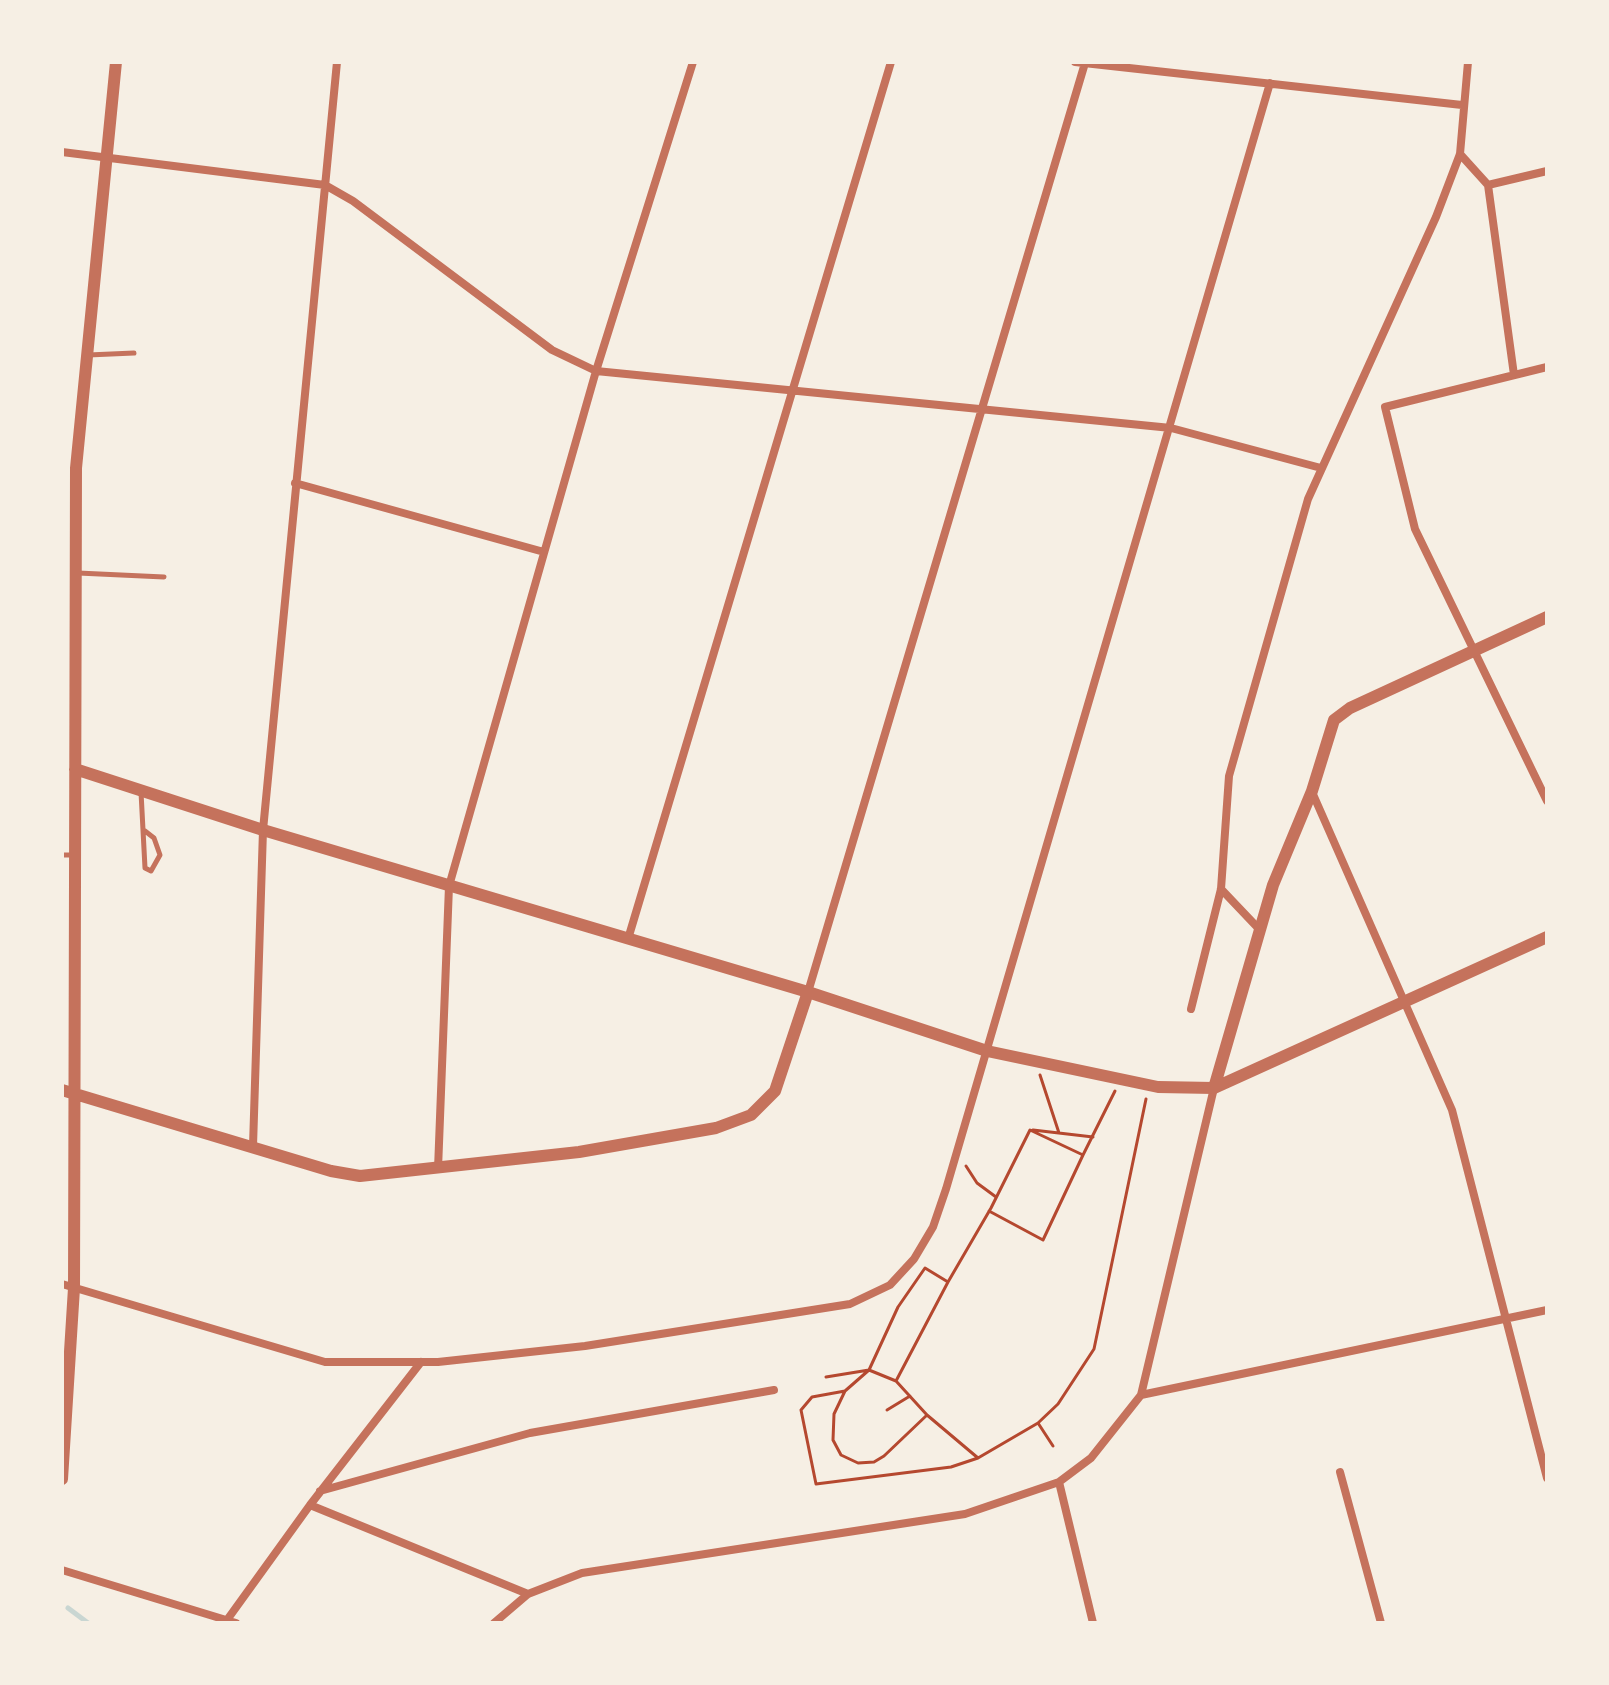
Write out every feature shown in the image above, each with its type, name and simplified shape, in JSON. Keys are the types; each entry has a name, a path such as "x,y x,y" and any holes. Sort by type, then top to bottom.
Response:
{"street":[{"path":"62,1479 68,1286 68,855 75,769 76,468 116,62"},
{"path":"253,1146 263,830 337,62"},
{"path":"438,1169 449,886 596,371 693,62"},
{"path":"628,939 790,390 891,62"},
{"path":"1075,62 1462,105"},
{"path":"1191,1009 1221,889 1229,776 1308,499 1436,217 1460,154 1468,62"},
{"path":"68,1092 331,1171 360,1176 438,1169 716,1128 751,1115 775,1091 808,992 1085,63"},
{"path":"68,1286 325,1362 421,1362 585,1346 850,1304 890,1285 914,1259 933,1227 1171,428 1270,83"},
{"path":"62,152 325,185 353,201 552,350 596,371 1171,428 1321,468"},
{"path":"1460,154 1488,185 1514,375"},
{"path":"1488,185 1547,171"},
{"path":"1547,367 1385,407 1415,529 1547,801"},
{"path":"295,483 544,552"},
{"path":"494,1623 528,1594 582,1573 965,1514 1059,1482 1091,1458 1141,1395 1255,926 1312,791 1334,720 1350,708 1547,617"},
{"path":"75,769 263,830 808,992 987,1051 1158,1087 1214,1088 1547,937"},
{"path":"1312,791 1452,1110 1547,1478"},
{"path":"1221,889 1255,926"},
{"path":"1141,1395 1547,1310"},
{"path":"62,1570 231,1622 320,1491 421,1362"},
{"path":"320,1491 530,1433 774,1390"},
{"path":"1340,1472 1381,1623"},
{"path":"1059,1482 1093,1623"},
{"path":"310,1505 528,1594"}],"lane":[{"path":"87,355 134,353"},
{"path":"77,573 164,577"},
{"path":"141,791 145,868 151,871 160,855 154,838 145,831"}],"path":[{"path":"1039,1072 1059,1133"},
{"path":"989,1211 1043,1240 1116,1088"},
{"path":"845,1391 812,1397 801,1410 816,1484 951,1467 978,1458 1038,1423 1058,1404 1094,1349 1148,1094"},
{"path":"1030,1130 1093,1137"},
{"path":"1030,1130 1083,1155"},
{"path":"896,1381 1030,1130"},
{"path":"962,1160 977,1183 996,1197"},
{"path":"927,1415 874,1462 858,1463 841,1455 833,1440 834,1414 845,1391 869,1370 898,1307 925,1268 948,1282"},
{"path":"826,1377 869,1370 896,1381 927,1415 978,1458"},
{"path":"887,1410 910,1396"},
{"path":"1038,1423 1053,1446"}],"waterway":[{"path":"68,1608 88,1623"}]}
